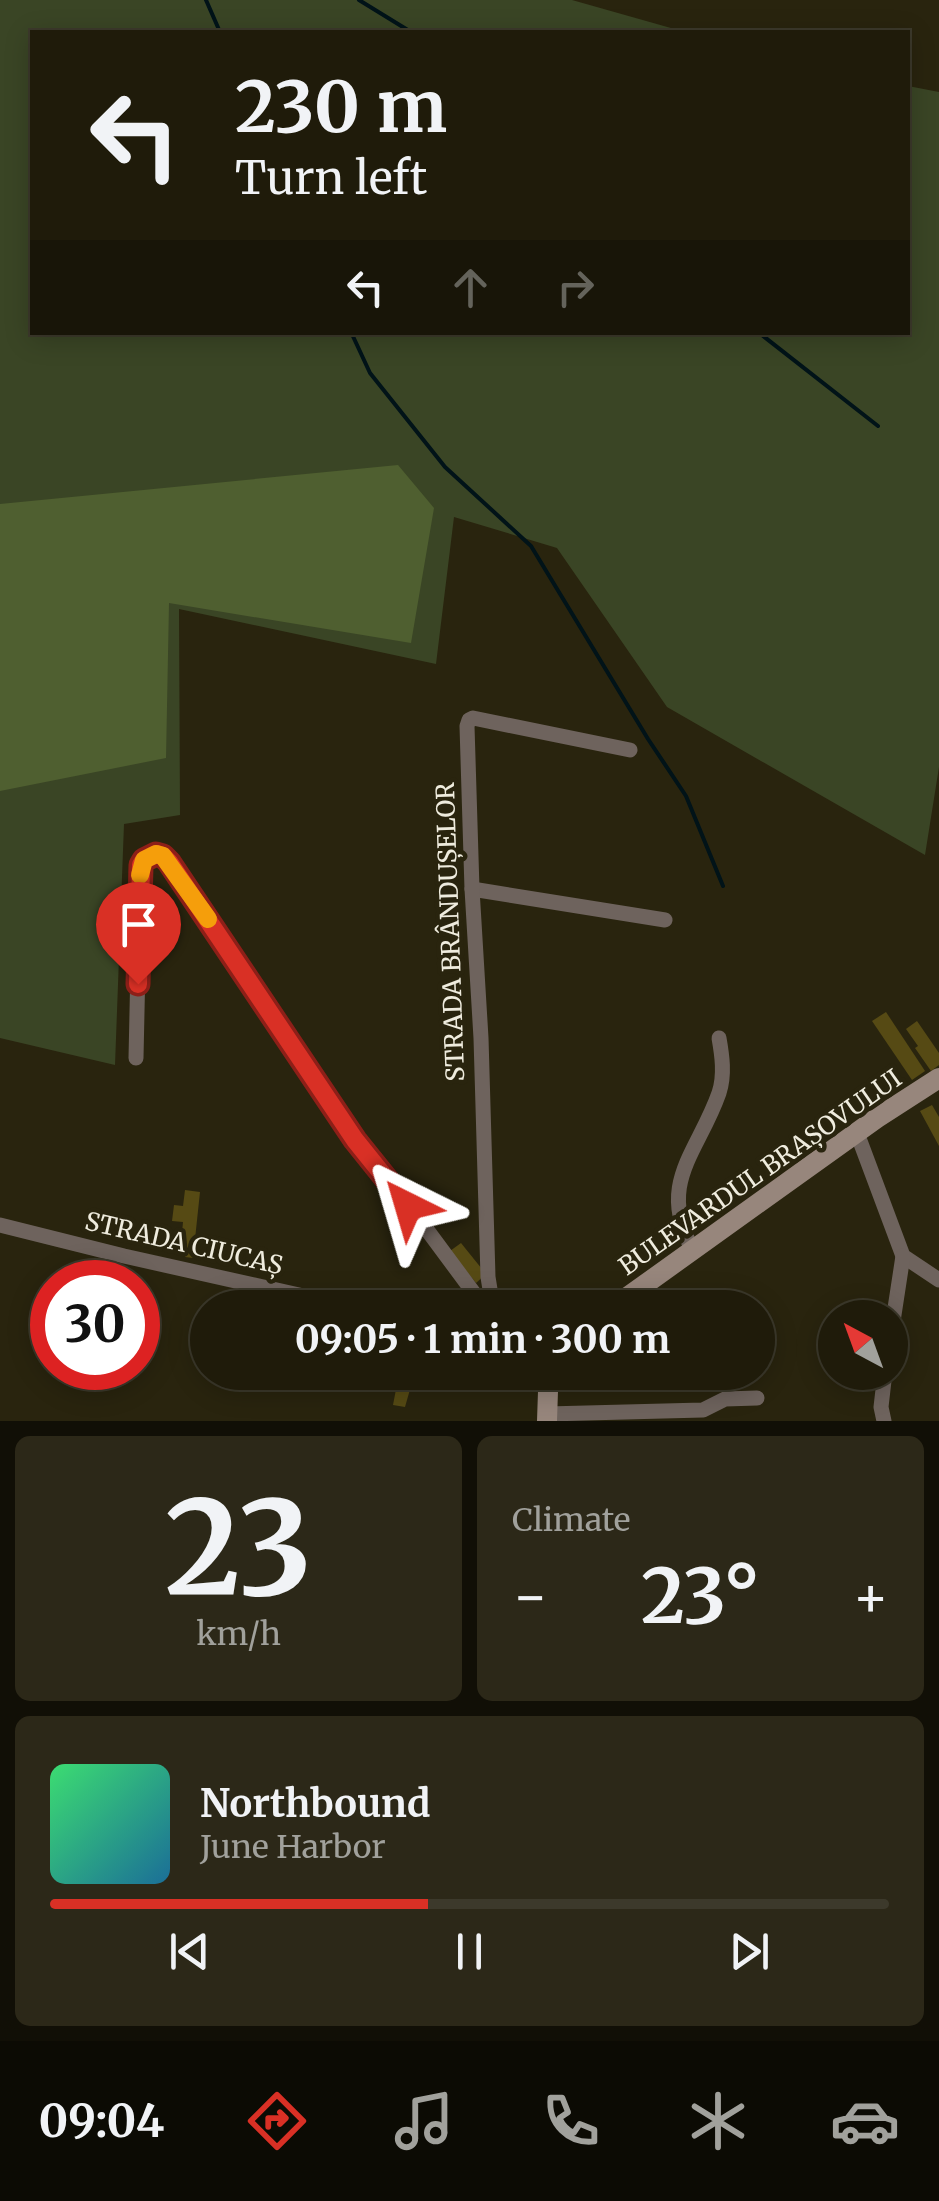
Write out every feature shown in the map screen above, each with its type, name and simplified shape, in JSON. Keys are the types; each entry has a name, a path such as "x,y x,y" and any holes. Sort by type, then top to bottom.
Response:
{"main road":[{"name":"BULEVARDUL BRAȘOVULUI","path":"636,1290 939,1078"},
{"path":"547,1417 548,1390"}],"street":[{"name":"STRADA BRÂNDUȘELOR","path":"488,1290 467,726 474,718 630,750"},
{"name":"STRADA BRÂNDUȘELOR","path":"136,1058 141,865 156,854 169,862 355,1140 475,1290"},
{"path":"472,888 664,920"},
{"path":"692,1249 684,1234 677,1197 680,1180 721,1090 723,1062 719,1038"},
{"path":"857,1132 903,1256 896,1300"},
{"name":"STRADA CIUCAȘ","path":"0,1225 276,1290"},
{"path":"903,1256 939,1280"},
{"path":"883,1390 884,1421"},
{"path":"547,1417 703,1410 725,1399 757,1398"}],"green space":[{"path":"0,0 572,0 678,30 30,30 30,335 910,335 910,86 939,92 939,767 925,855 667,707 557,548 454,517 436,664 179,609 180,815 124,824 115,1065 0,1038"},
{"path":"398,465 434,508 411,643 169,603 166,758 0,791 0,504"}],"building":[{"path":"886,1012 925,1071 912,1080 872,1021"},
{"path":"917,1021 939,1053 939,1065 931,1071 906,1029"},
{"path":"932,1105 939,1117 939,1146 920,1111"},
{"path":"185,1190 200,1192 193,1258 185,1257 186,1244 181,1244 183,1222 172,1221 174,1205 183,1206"},
{"path":"461,1243 486,1274 476,1283 450,1251"},
{"path":"396,1390 410,1390 405,1407 393,1405"}],"waterway":[{"path":"206,0 219,30"},
{"path":"359,0 408,30"},
{"path":"352,335 370,373 445,467 531,546 686,796 723,886"},
{"path":"762,335 878,426"}],"slow traffic":[{"path":"140,875 144,860 156,854 163,856 208,919"}],"route":[{"path":"138,984 141,865 156,854 169,862 355,1140 408,1206"}]}
